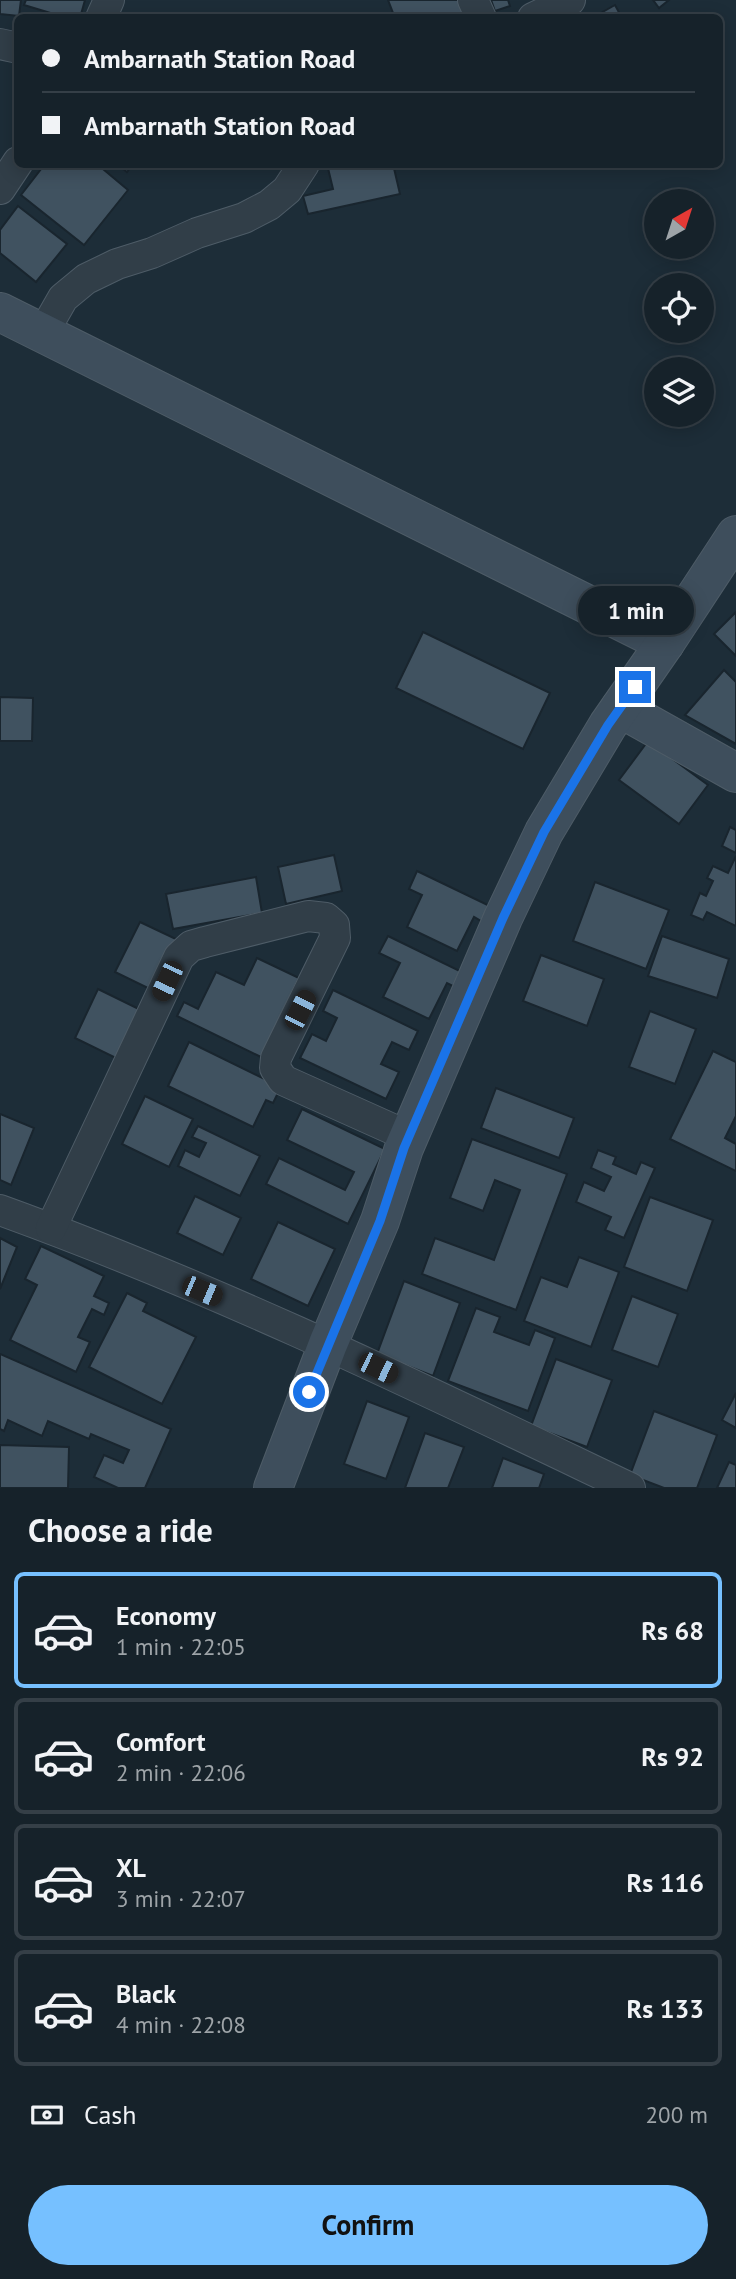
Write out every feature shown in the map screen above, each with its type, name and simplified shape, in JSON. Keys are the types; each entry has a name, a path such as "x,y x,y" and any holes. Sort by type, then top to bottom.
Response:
{"street":[{"path":"541,14 570,0"},
{"path":"0,189 14,168"},
{"path":"43,333 63,298 86,279 197,233 244,218 270,205 288,190 302,168"},
{"path":"0,312 665,643"},
{"path":"273,1488 328,1344 380,1221 410,1136 503,918 544,832 620,708 736,535"},
{"path":"620,708 736,773"},
{"path":"51,1228 179,957 191,946 205,942 308,916 326,918 334,925 335,938 276,1058 275,1068 283,1080 410,1136"},
{"path":"0,1210 51,1228 328,1344 630,1488"}],"building":[{"path":"0,0 21,0 19,14 0,14"},
{"path":"26,0 85,0 81,14 54,14 24,5"},
{"path":"388,0 460,0 465,14 393,14"},
{"path":"491,0 508,0 510,6 495,11"},
{"path":"653,0 669,0 659,8"},
{"path":"615,5 620,14 599,14"},
{"path":"42,168 102,168 128,190 84,245 21,195"},
{"path":"328,168 394,168 400,194 308,214 303,196 333,189"},
{"path":"18,206 67,244 36,282 0,253 0,230"},
{"path":"736,612 736,656 714,634"},
{"path":"423,632 550,693 523,749 396,688"},
{"path":"724,670 736,682 736,744 685,715"},
{"path":"0,697 33,698 32,741 0,741"},
{"path":"648,741 708,785 679,824 619,780"},
{"path":"730,827 736,830 736,853 722,846"},
{"path":"334,855 342,891 286,904 278,867"},
{"path":"736,856 736,926 707,912 703,920 691,915 700,893 706,896 713,881 707,878 713,866 728,873"},
{"path":"417,871 496,909 488,925 474,917 457,951 407,927 422,895 409,889"},
{"path":"256,877 262,913 173,929 166,894"},
{"path":"595,882 669,910 646,969 573,941"},
{"path":"140,922 178,940 154,991 115,972"},
{"path":"388,936 468,975 461,990 447,983 429,1019 383,997 400,963 379,953"},
{"path":"662,936 729,959 717,998 648,976"},
{"path":"541,955 604,979 587,1026 523,1001"},
{"path":"257,958 299,978 261,1057 177,1016 184,1002 198,1009 216,972 244,985"},
{"path":"98,989 149,1014 126,1063 75,1038"},
{"path":"333,990 418,1031 409,1050 392,1042 381,1064 399,1072 386,1099 300,1058 312,1034 326,1041 337,1018 323,1011"},
{"path":"650,1011 696,1029 675,1084 629,1067"},
{"path":"189,1042 281,1087 273,1103 266,1100 253,1127 168,1086"},
{"path":"713,1051 736,1062 736,1116 725,1138 736,1144 736,1171 670,1139"},
{"path":"496,1088 574,1118 559,1158 481,1128"},
{"path":"145,1096 193,1119 169,1167 122,1144"},
{"path":"302,1109 385,1149 348,1224 266,1184 279,1158 345,1190 354,1172 287,1140"},
{"path":"0,1114 34,1128 11,1185 0,1180"},
{"path":"198,1126 260,1156 240,1196 178,1166 185,1150 199,1157 206,1143 192,1137"},
{"path":"472,1139 567,1174 516,1310 422,1274 435,1238 494,1260 520,1190 495,1180 483,1211 450,1198"},
{"path":"598,1150 616,1157 613,1164 636,1174 641,1162 655,1168 624,1238 605,1230 611,1217 576,1202 584,1182 604,1191 611,1177 591,1168"},
{"path":"195,1196 241,1218 223,1255 177,1233"},
{"path":"650,1197 713,1220 687,1291 624,1267"},
{"path":"278,1222 335,1249 308,1306 251,1279"},
{"path":"0,1238 17,1247 0,1289"},
{"path":"41,1246 104,1276 94,1296 109,1303 104,1315 92,1309 78,1337 90,1342 76,1372 10,1340 37,1285 25,1279"},
{"path":"579,1257 619,1272 591,1347 524,1321 541,1277 567,1287"},
{"path":"404,1281 460,1303 433,1376 377,1354"},
{"path":"127,1293 147,1303 143,1311 196,1337 162,1404 89,1367"},
{"path":"632,1296 678,1314 658,1367 612,1350"},
{"path":"476,1308 500,1317 494,1332 529,1345 535,1330 555,1338 528,1411 448,1381"},
{"path":"0,1354 171,1429 145,1488 118,1488 94,1477 104,1455 123,1463 129,1450 91,1434 89,1439 48,1421 42,1436 8,1420 4,1431 0,1429"},
{"path":"556,1359 612,1380 587,1447 531,1426"},
{"path":"736,1393 736,1428 722,1420"},
{"path":"367,1401 409,1417 386,1479 344,1464"},
{"path":"654,1411 717,1435 697,1488 664,1488 630,1475"},
{"path":"425,1433 464,1447 448,1488 405,1488"},
{"path":"0,1445 69,1447 68,1488 0,1488"},
{"path":"503,1458 544,1474 539,1488 492,1488"},
{"path":"729,1462 736,1465 736,1488 717,1488"}],"route":[{"path":"309,1392 380,1221 404,1148 503,918 544,832 608,725 635,687"}]}
